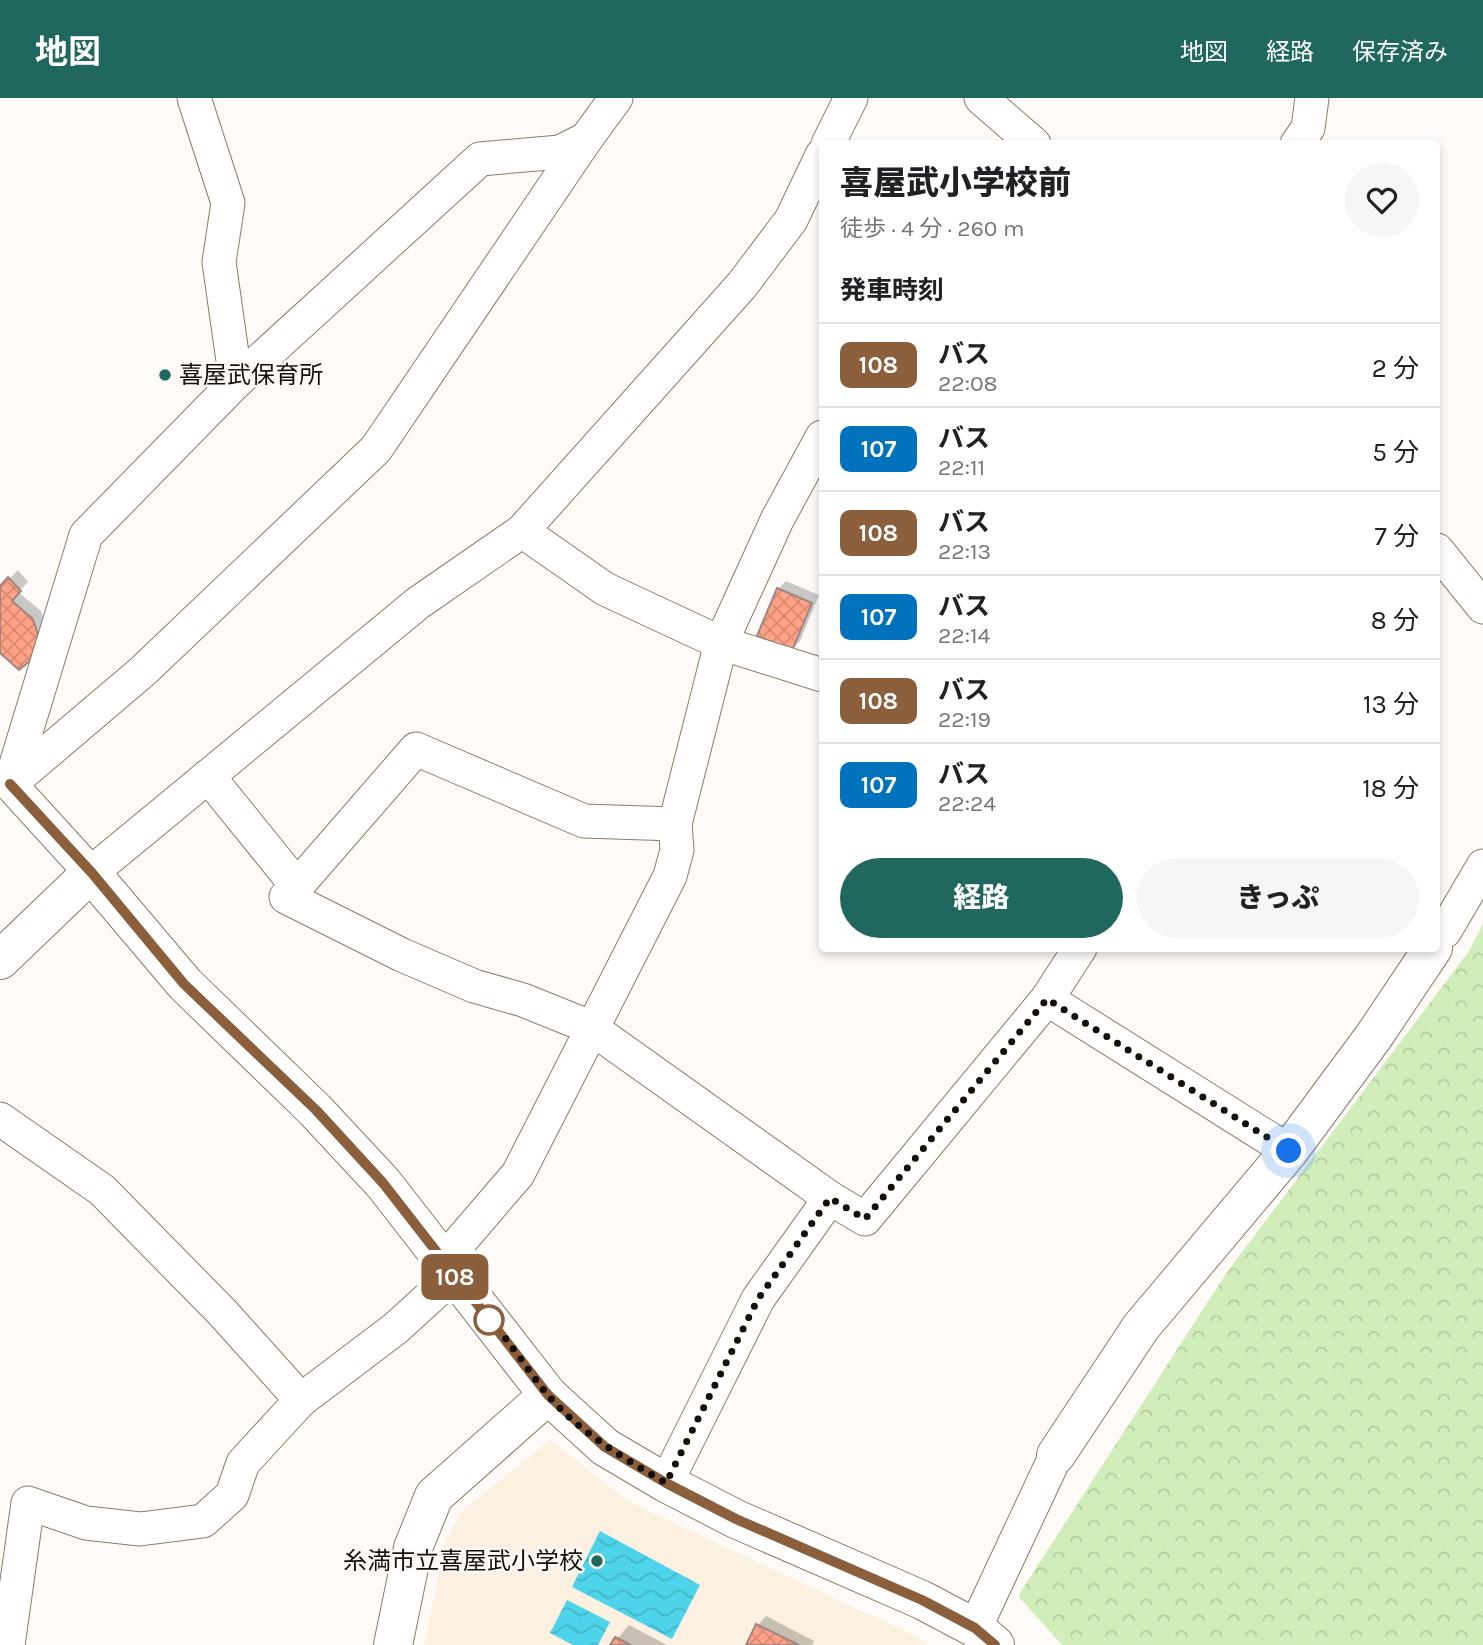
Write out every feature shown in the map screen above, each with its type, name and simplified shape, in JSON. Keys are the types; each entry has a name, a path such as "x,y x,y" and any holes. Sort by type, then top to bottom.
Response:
{"main road":[{"path":"0,960 92,873 184,984 316,1110 383,1183 548,1395 605,1447 666,1483 736,1519 922,1600 985,1637"},
{"path":"1056,1455 1141,1327 1289,1151 1374,1036 1431,952"},
{"path":"393,1645 413,1548 434,1496 548,1395"}],"street":[{"path":"194,98 228,203 219,262 236,382"},
{"path":"5,781 143,671 376,449 615,98"},
{"path":"830,140 850,98"},
{"path":"981,98 1029,140"},
{"path":"1300,140 1308,128 1312,98"},
{"path":"5,781 86,535 236,382 480,159 560,152 586,139"},
{"path":"5,781 92,873 418,603 522,531 742,285 791,220 819,161"},
{"path":"8,1645 28,1503 86,1524 140,1529 203,1521 232,1495 243,1463 301,1400 377,1343 449,1267 518,1174 590,1027 670,876 677,850 676,824 721,643 777,520 819,443"},
{"path":"522,531 605,589 721,643 819,674"},
{"path":"1440,554 1483,607"},
{"path":"676,824 584,821 416,749 286,897 401,955 474,986 523,1000 590,1027 830,1198 865,1219 1047,999 1077,952"},
{"path":"208,776 297,886"},
{"path":"1440,938 1483,866"},
{"path":"1047,999 1289,1151"},
{"path":"0,1119 102,1190 222,1312 301,1400"},
{"path":"666,1483 758,1299 830,1198"},
{"path":"985,1637 1056,1455"}],"shaded area":[{"name":"糸満市立喜屋武小学校","path":"550,1440 629,1502 909,1633 928,1645 424,1645 446,1540 462,1511"}],"green space":[{"path":"1483,924 1483,1645 1062,1645 1018,1596 1227,1272 1469,951"}],"water":[{"path":"600,1531 700,1585 672,1639 572,1587"},
{"path":"567,1600 610,1622 598,1645 573,1645 550,1633"}],"building":[{"path":"8,577 21,591 12,601 33,619 39,638 30,661 19,670 0,653 0,586"},
{"path":"777,588 812,603 792,651 757,636"},
{"path":"756,1624 799,1645 746,1645"},
{"path":"615,1637 631,1645 610,1645"}],"bus line":[{"name":"108","path":"10,784 92,873 184,984 316,1110 383,1183 445,1259 454,1275 548,1395 605,1447 666,1483 736,1519 922,1600 975,1628 995,1645"}],"place":[{"name":"喜屋武保育所","path":"165,375"},
{"name":"糸満市立喜屋武小学校","path":"597,1561"}],"route":[{"path":"489,1320 488,1318 548,1395 605,1447 666,1483 734,1353 758,1299 830,1198 865,1219 968,1091 1047,999 1289,1151"}]}
